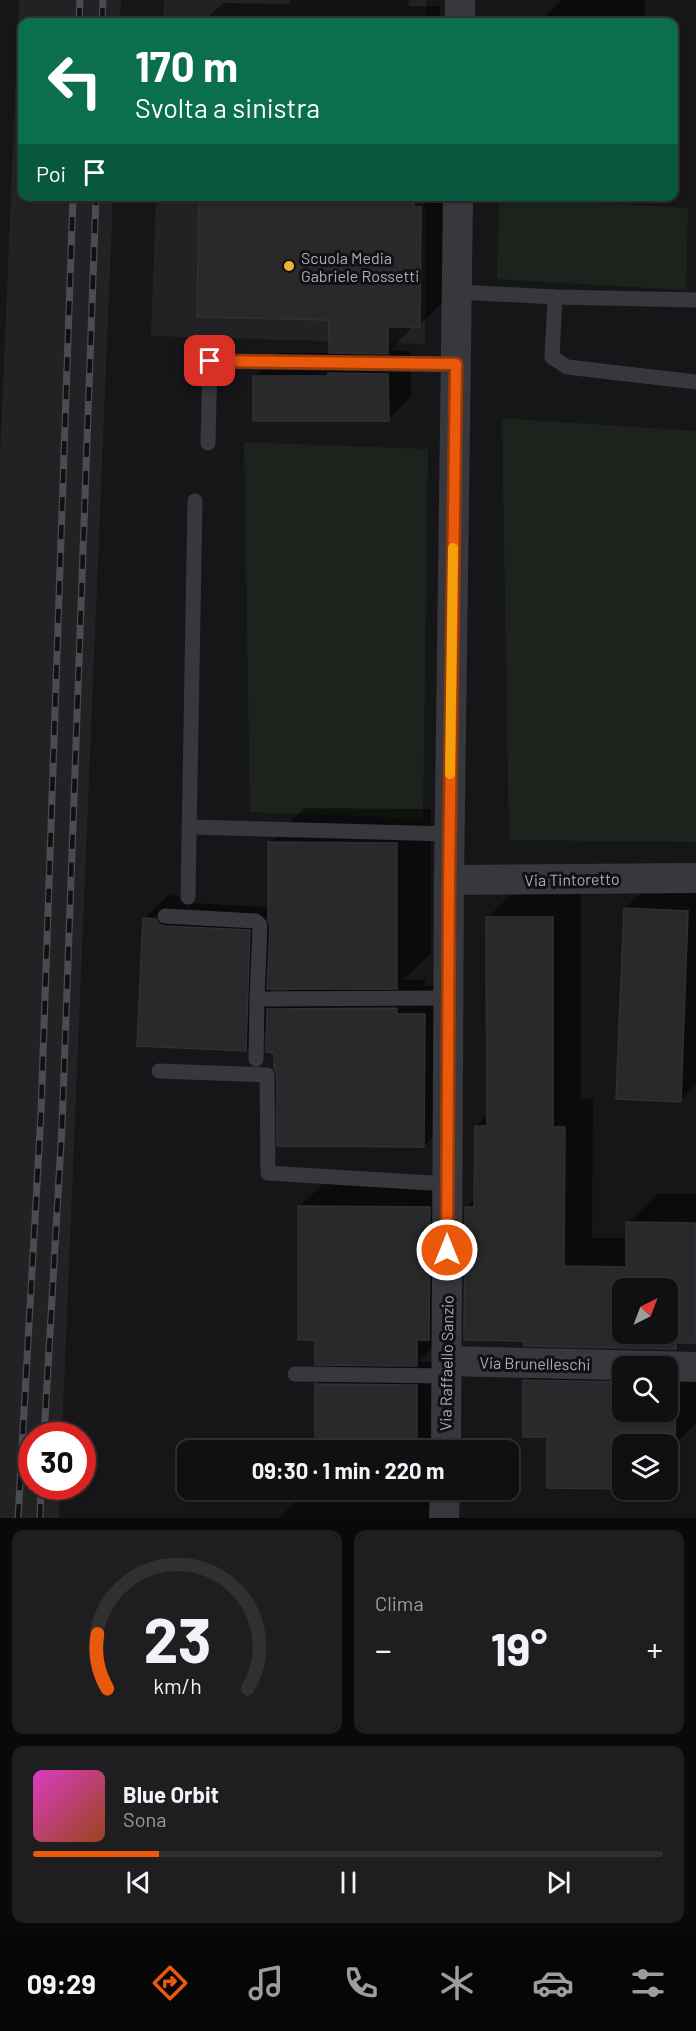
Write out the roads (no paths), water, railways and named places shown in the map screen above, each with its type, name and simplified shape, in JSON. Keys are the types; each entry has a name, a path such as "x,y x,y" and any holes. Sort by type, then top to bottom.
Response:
{"street":[{"path":"460,0 460,18"},
{"name":"Via Raffaello Sanzio","path":"446,1440 449,880 458,201"},
{"name":"Via Tintoretto","path":"449,880 696,878"},
{"name":"Via Brunelleschi","path":"447,1368 696,1367"},
{"path":"444,1518 445,1500"}],"lane":[{"path":"457,292 696,300"},
{"path":"555,297 552,357 567,367 696,382"},
{"path":"208,443 210,361 456,364"},
{"path":"188,897 195,501"},
{"path":"189,827 450,834"},
{"path":"165,916 256,921 260,925 256,1059"},
{"path":"257,999 448,998"},
{"path":"159,1071 267,1075 268,1173 448,1184"},
{"path":"294,1374 447,1368"}],"railway":[{"path":"79,18 80,0"},
{"path":"102,18 103,0"},
{"path":"18,1518 41,1113 73,201"},
{"path":"45,1422 62,1126 96,201"},
{"path":"40,1518 41,1500"}],"place":[{"name":"Scuola Media Gabriele Rossetti","path":"289,266"}]}
